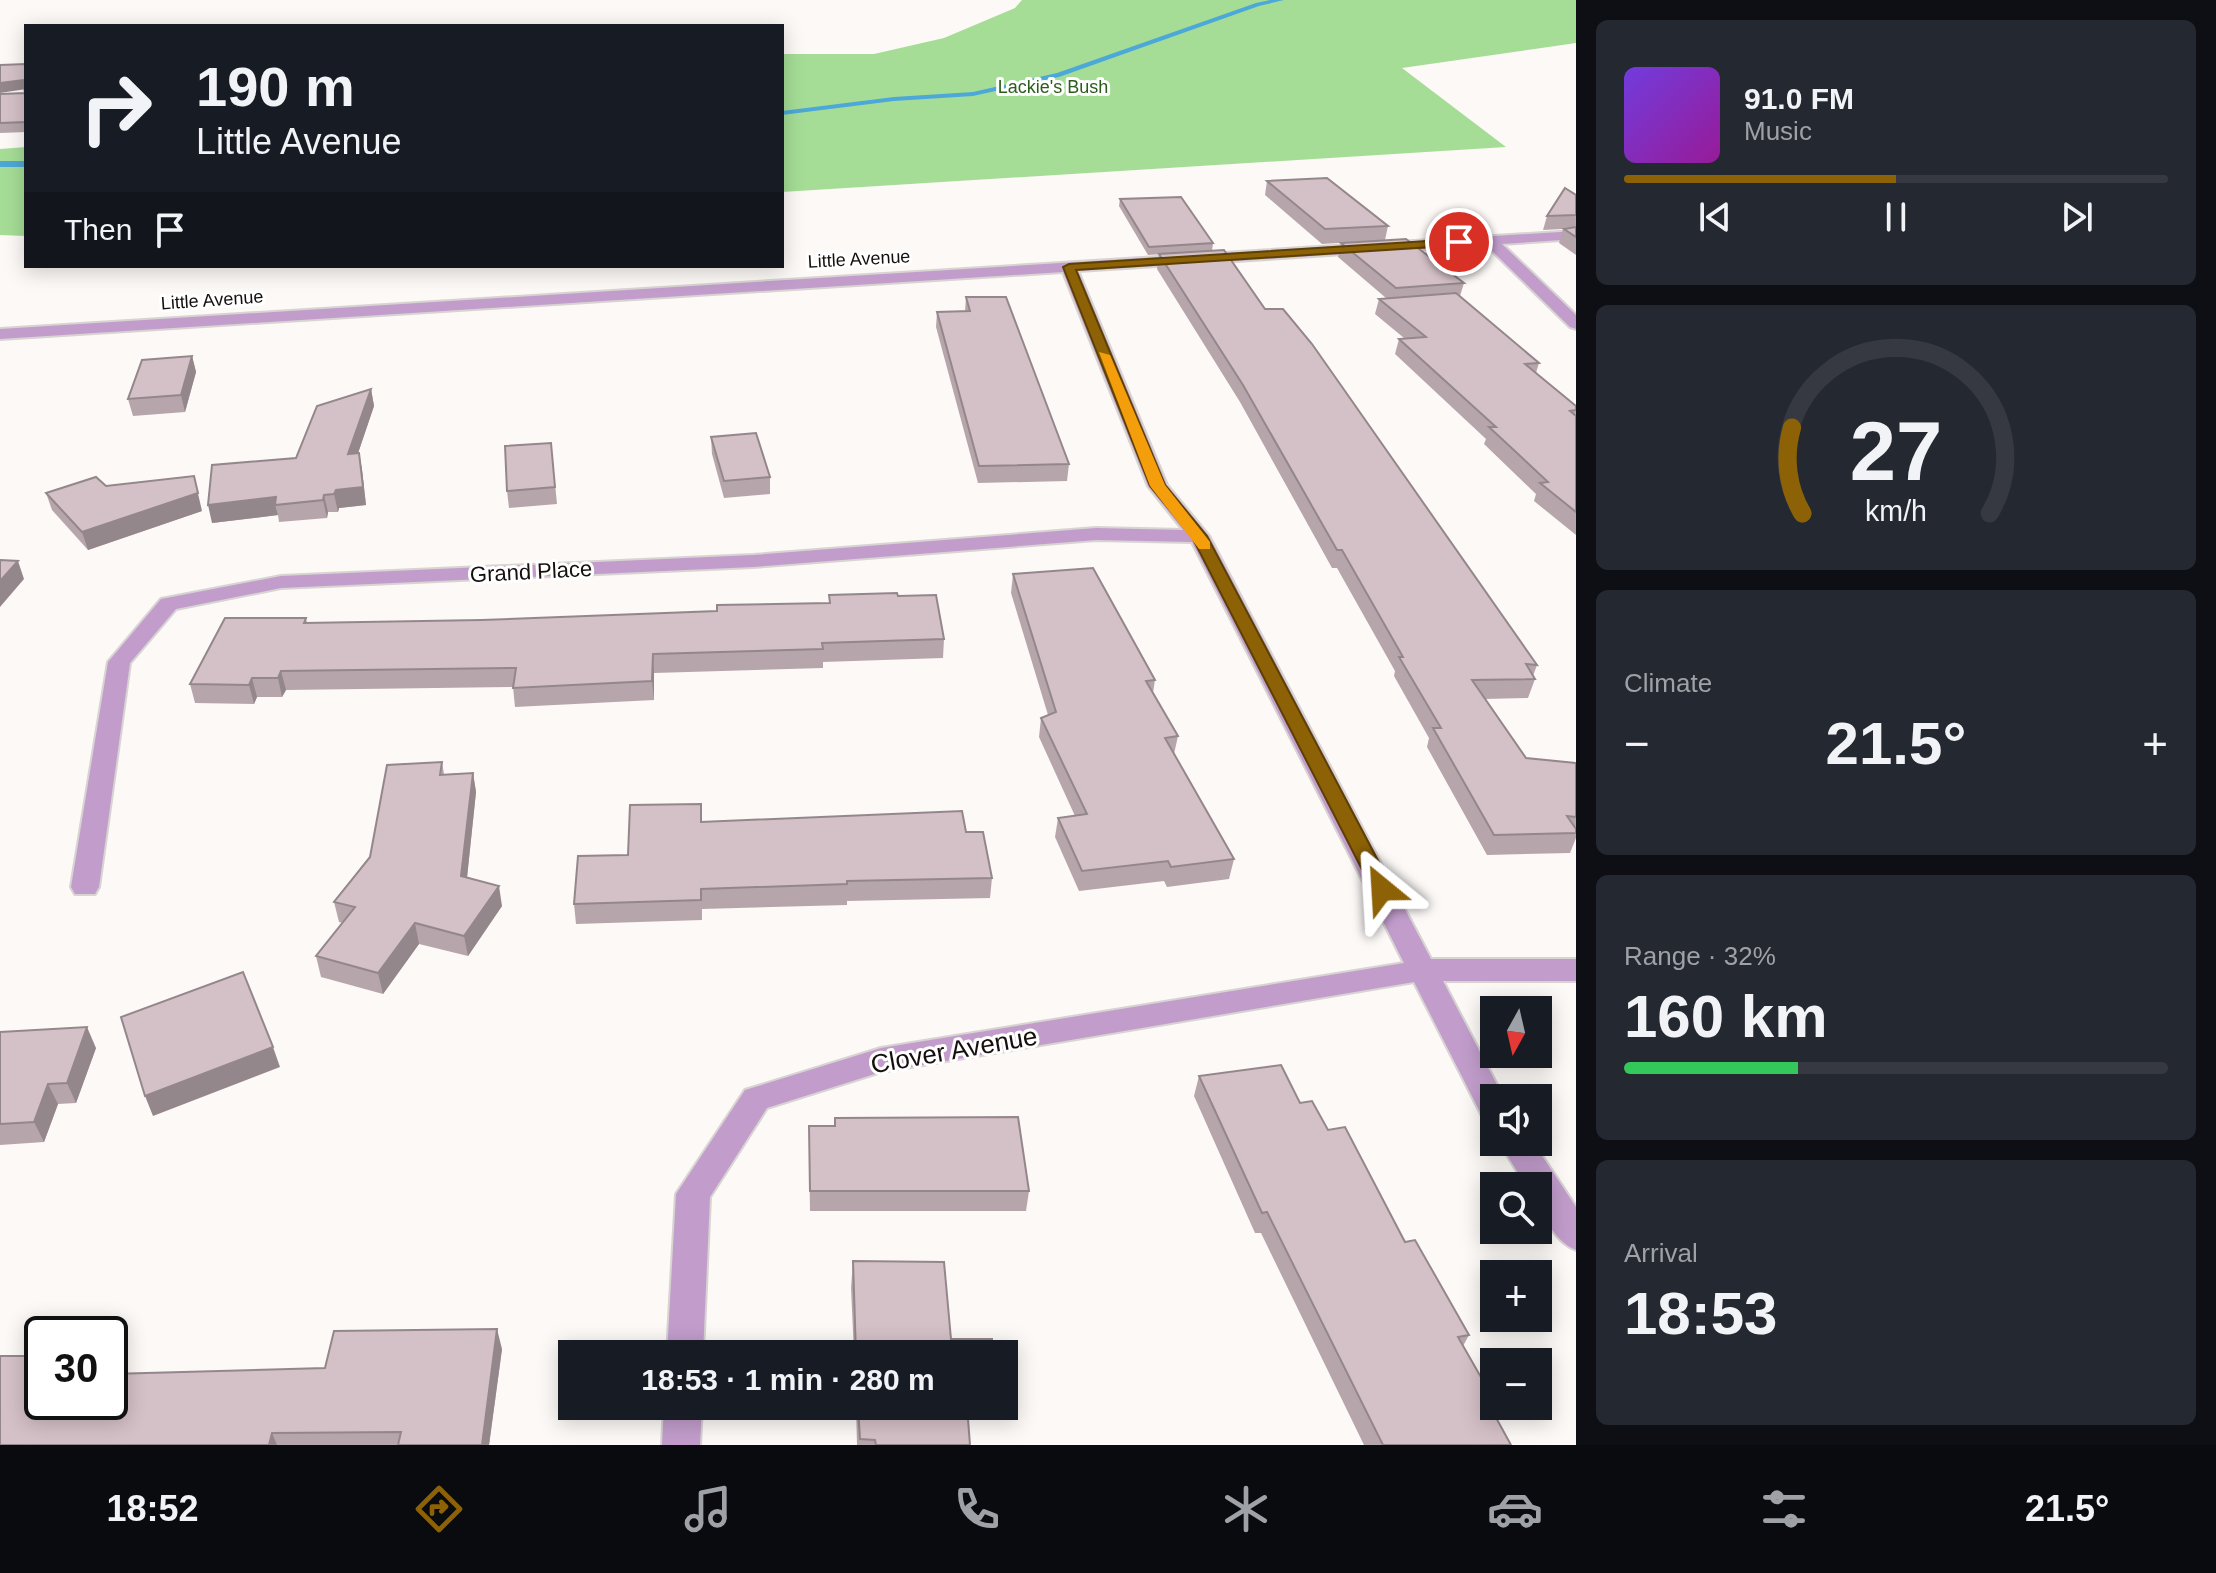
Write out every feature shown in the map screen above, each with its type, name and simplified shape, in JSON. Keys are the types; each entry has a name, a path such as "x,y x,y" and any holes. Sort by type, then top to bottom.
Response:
{"street":[{"name":"Little Avenue","path":"0,334 1576,235"},
{"path":"1489,240 1576,324"},
{"path":"1069,267 1158,486 1199,536 1425,970 1480,1088"},
{"name":"Grand Place","path":"85,887 119,662 169,604 281,582 753,561 1096,534 1199,536"},
{"name":"Clover Avenue","path":"686,1340 693,1194 756,1099 881,1060 1425,970 1576,970"},
{"path":"1524,1156 1576,1235"},
{"path":"681,1445 682,1420"}],"green space":[{"name":"Lackie's Bush","path":"1022,0 1576,0 1576,43 1402,68 1506,147 784,192 784,54 874,54 944,38 1015,8"},
{"path":"24,147 24,236 0,235 0,149"}],"building":[{"path":"24,64 24,86 23,80 0,83 0,65"},
{"path":"24,93 24,122 0,123 0,94"},
{"path":"1327,178 1388,226 1325,229 1267,181"},
{"path":"1565,188 1576,195 1576,215 1547,216"},
{"path":"1181,197 1213,243 1149,247 1120,199"},
{"path":"1576,227 1576,237 1564,229"},
{"path":"1406,239 1464,283 1396,288 1341,243"},
{"path":"1224,250 1265,309 1283,309 1312,344 1537,665 1526,664 1535,679 1472,680 1526,758 1576,763 1576,817 1567,816 1576,833 1494,835 1433,728 1441,728 1342,550 1337,550 1243,385 1159,254"},
{"path":"1456,293 1539,363 1525,364 1576,406 1576,410 1570,411 1576,416 1576,512 1540,483 1548,482 1489,427 1496,427 1399,339 1426,337 1379,299"},
{"path":"966,297 1006,297 1069,464 979,466 937,312 970,311"},
{"path":"192,356 181,395 128,399 142,360"},
{"path":"371,389 348,454 359,453 363,487 336,490 334,494 324,495 323,500 275,505 276,497 208,505 212,465 296,458 317,406"},
{"path":"756,433 770,477 724,481 711,437"},
{"path":"551,443 555,487 507,491 505,446"},
{"path":"194,476 198,493 82,532 46,493 96,477 106,486"},
{"path":"0,560 18,561 0,581"},
{"path":"1093,568 1155,680 1146,681 1178,736 1165,738 1234,859 1171,867 1168,861 1082,871 1058,818 1087,814 1041,718 1056,712 1013,574"},
{"path":"897,593 898,596 936,595 944,639 822,643 823,649 653,654 652,681 513,688 516,668 281,671 278,678 252,678 249,685 190,684 225,618 306,618 304,623 482,620 717,611 717,605 830,603 829,595"},
{"path":"442,762 440,775 473,773 461,876 499,886 464,936 415,923 378,973 316,956 355,907 334,902 370,857 387,765"},
{"path":"701,804 701,822 962,811 966,832 983,832 992,878 847,881 847,884 701,889 701,900 574,904 578,856 628,855 630,805"},
{"path":"243,972 273,1047 145,1096 121,1017"},
{"path":"87,1027 67,1083 48,1084 34,1122 0,1124 0,1032"},
{"path":"1281,1065 1300,1103 1312,1101 1328,1130 1345,1127 1405,1242 1415,1240 1469,1335 1458,1337 1480,1376 1480,1420 1497,1420 1511,1445 1383,1445 1267,1212 1262,1213 1199,1076"},
{"path":"1018,1117 1029,1191 810,1191 809,1126 835,1126 835,1118"},
{"path":"853,1261 944,1262 951,1339 992,1340 856,1340"},
{"path":"497,1329 482,1445 398,1445 401,1432 272,1433 269,1445 0,1445 0,1356 24,1356 24,1420 128,1420 128,1373 325,1368 334,1331"},
{"path":"859,1420 968,1420 970,1445 876,1445 875,1440 860,1439"}],"waterway":[{"path":"784,113 894,99 973,94 1059,75 1258,4 1281,0"},
{"path":"0,164 24,164"}],"slow traffic":[{"path":"1104,355 1158,486 1204,546"}],"route":[{"path":"1382,889 1199,536 1158,486 1069,267 1459,242"}]}
